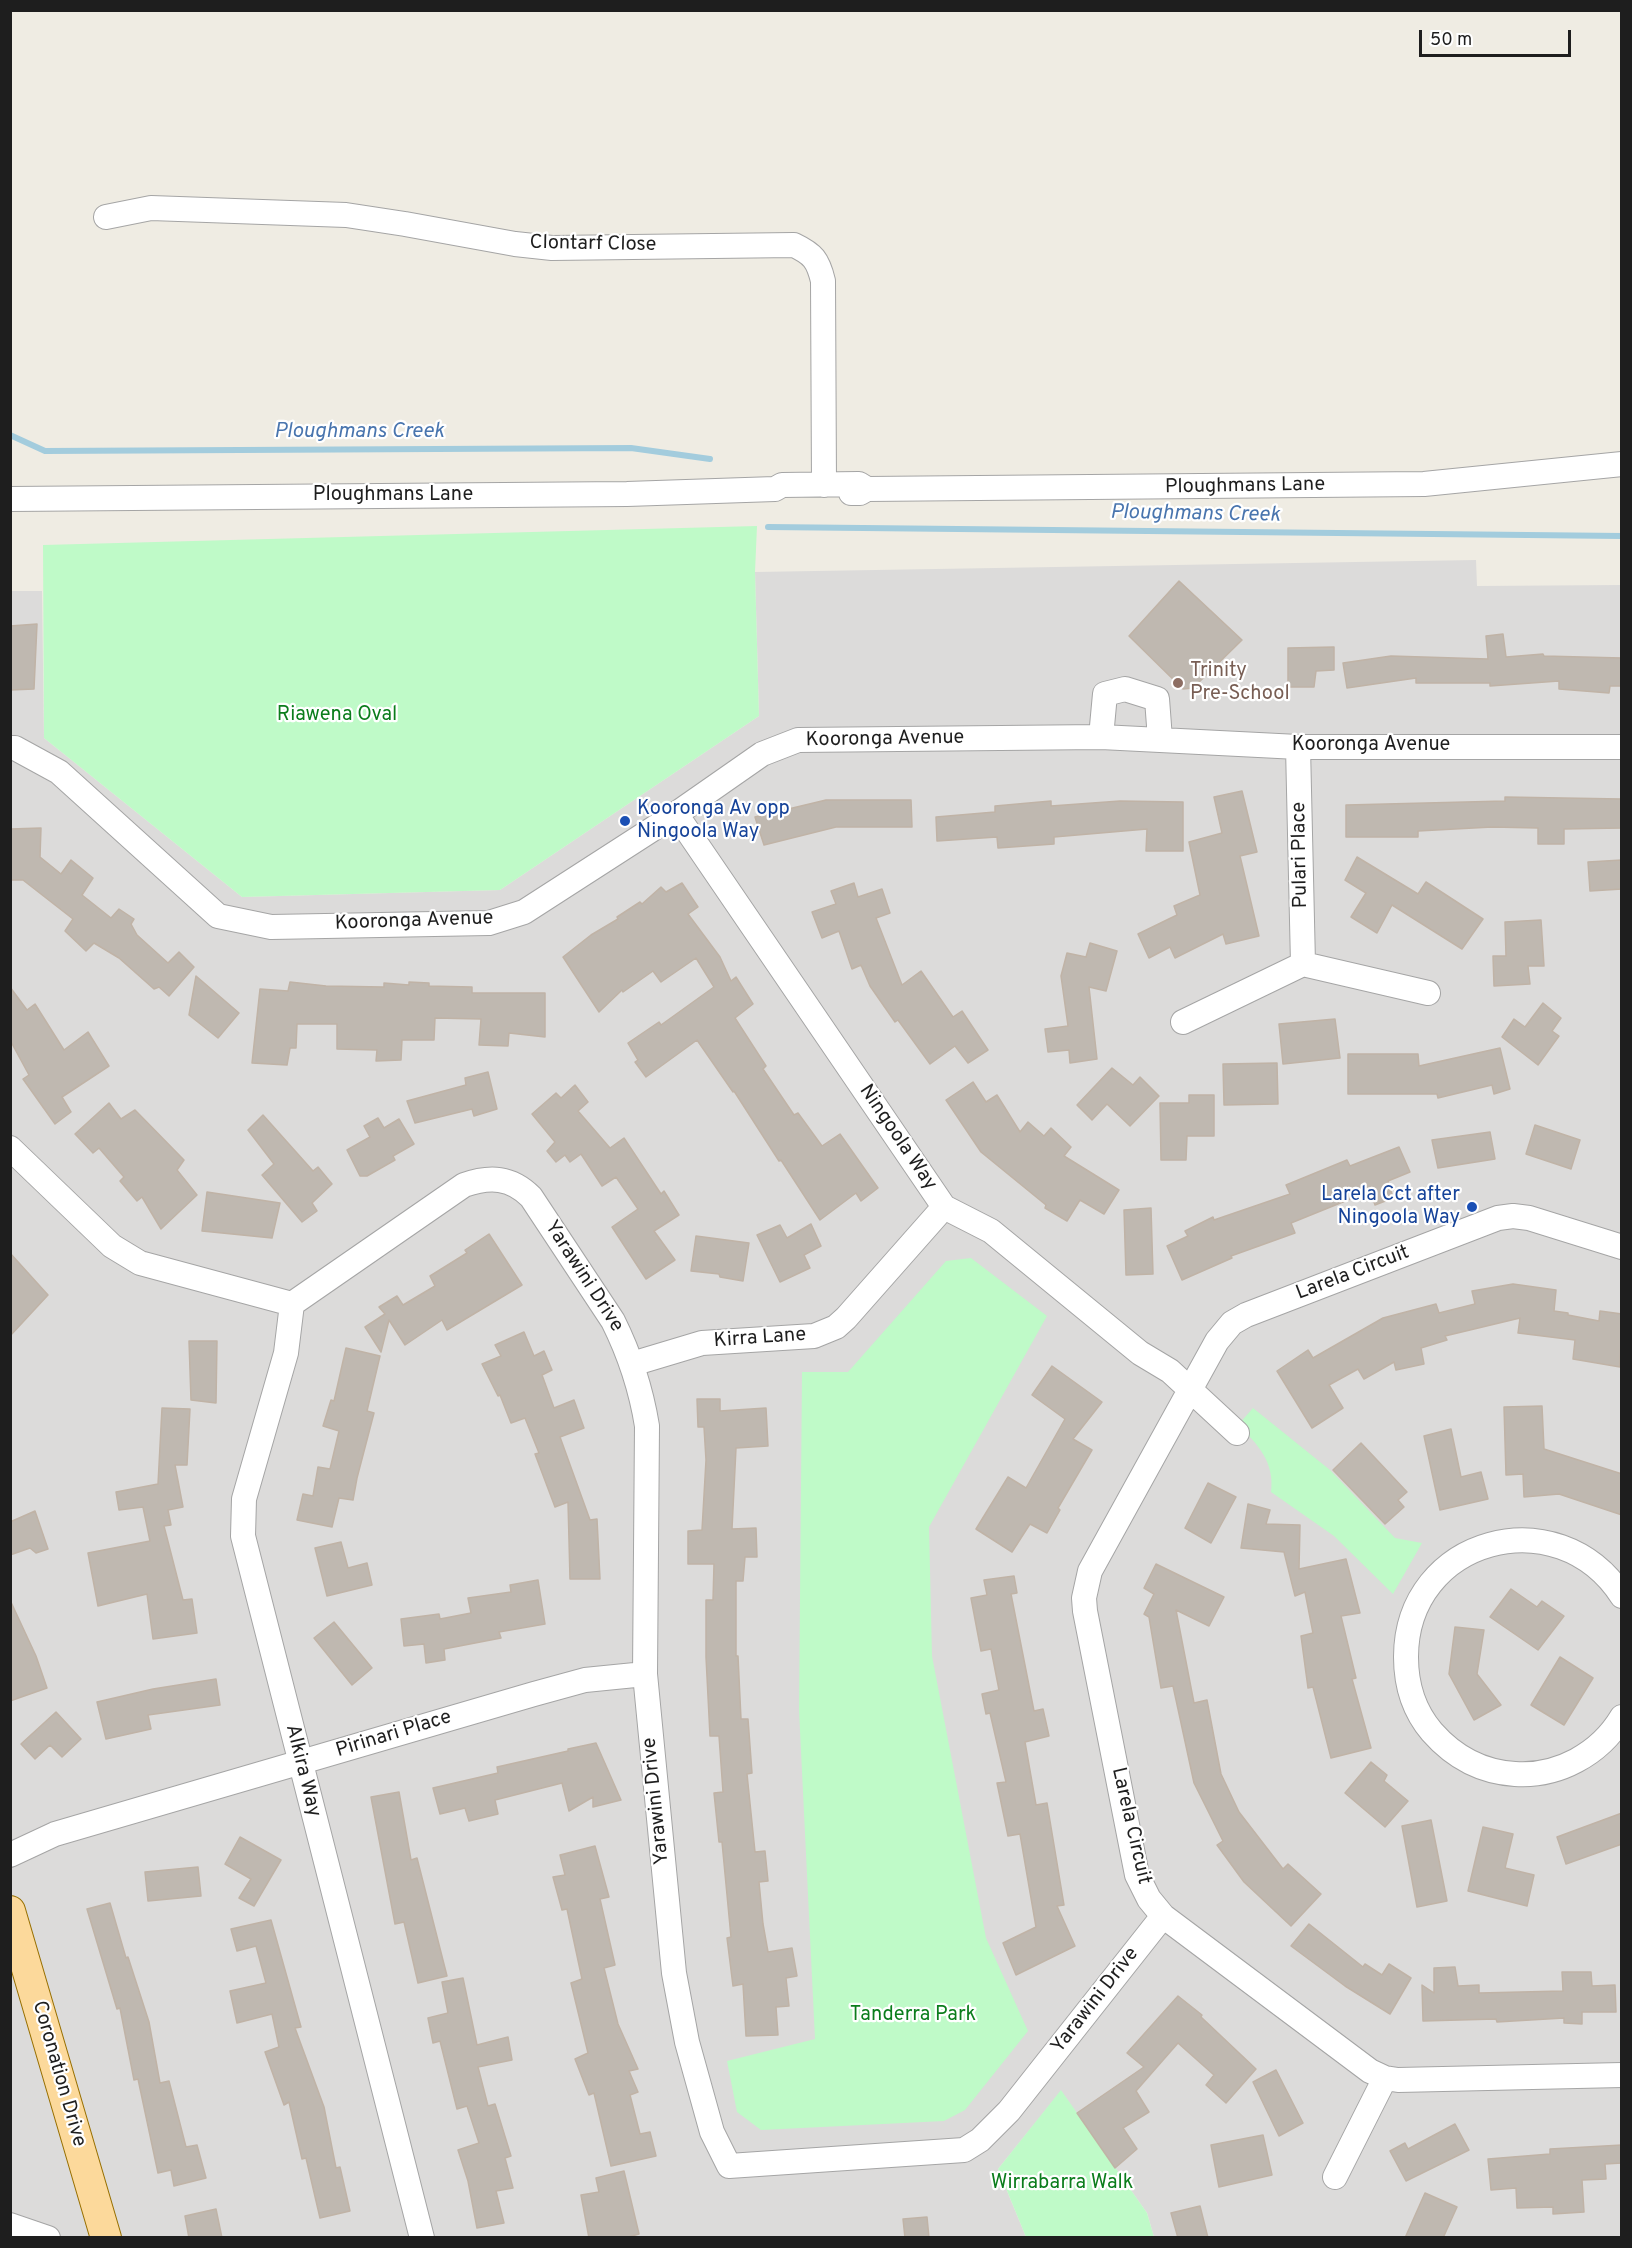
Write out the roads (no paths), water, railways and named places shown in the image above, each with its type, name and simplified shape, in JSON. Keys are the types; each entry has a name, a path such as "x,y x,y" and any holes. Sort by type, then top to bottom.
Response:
{"main road":[{"name":"Coronation Drive","path":"10,1911 101,2237"}],"street":[{"name":"Clontarf Close","path":"106,217 151,208 346,216 552,248 794,245 809,252 820,266 823,281 824,485"},
{"name":"Ploughmans Lane","path":"775,489 782,494 794,494 860,493 867,489 1424,484 1622,464"},
{"name":"Ploughmans Lane","path":"10,499 615,495 775,489 782,485 859,484 867,489"},
{"path":"1101,737 1106,693 1125,689 1157,699 1160,739"},
{"name":"Kooronga Avenue","path":"10,748 15,748 59,772 218,916 271,927 489,923 524,912 676,814 762,754 798,740 1101,737 1298,747 1622,747"},
{"name":"Pulari Place","path":"1298,747 1303,964"},
{"name":"Ningoola Way","path":"676,814 944,1207 991,1231 1140,1353 1170,1371 1190,1391"},
{"path":"1184,1022 1303,964 1428,993"},
{"path":"10,1148 112,1246 140,1263 292,1304"},
{"name":"Yarawini Drive","path":"292,1304 464,1185 477,1180 495,1179 521,1187 531,1197 613,1321 632,1364 644,1409 648,1442 645,1674 674,1973 687,2042 712,2132 729,2166 964,2150 980,2140 1009,2110 1163,1916"},
{"name":"Kirra Lane","path":"632,1364 702,1343 814,1336 825,1333 846,1318 944,1207"},
{"name":"Larela Circuit","path":"1622,1247 1529,1218 1513,1216 1498,1218 1246,1315 1232,1323 1217,1341 1090,1571 1084,1598 1137,1875 1149,1899 1163,1916 1370,2071 1385,2078 1398,2080 1622,2075"},
{"name":"Alkira Way","path":"292,1304 286,1353 244,1499 243,1536 422,2238"},
{"path":"1190,1391 1237,1433"},
{"path":"1622,1596 1613,1583 1592,1563 1561,1546 1532,1540 1500,1541 1451,1563 1428,1586 1418,1602 1408,1628 1406,1666 1410,1693 1428,1727 1458,1755 1489,1770 1530,1775 1562,1767 1581,1759 1598,1746 1622,1717"},
{"name":"Pirinari Place","path":"10,1855 55,1834 585,1680 645,1674"},
{"path":"1335,2177 1385,2078"},
{"path":"10,2225 48,2238"}],"waterway":[{"name":"Ploughmans Creek","path":"10,435 45,451 631,448 710,459"},
{"name":"Ploughmans Creek","path":"768,527 1622,536"}],"place":[{"name":"Trinity Pre-School","path":"1178,683"},
{"name":"Kooronga Av opp Ningoola Way","path":"625,821"},
{"name":"Larela Cct after Ningoola Way","path":"1472,1207"}],"park label":[{"name":"Riawena Oval","path":"337,716"},
{"name":"Tanderra Park","path":"913,2016"},
{"name":"Wirrabarra Walk","path":"1062,2184"}]}
